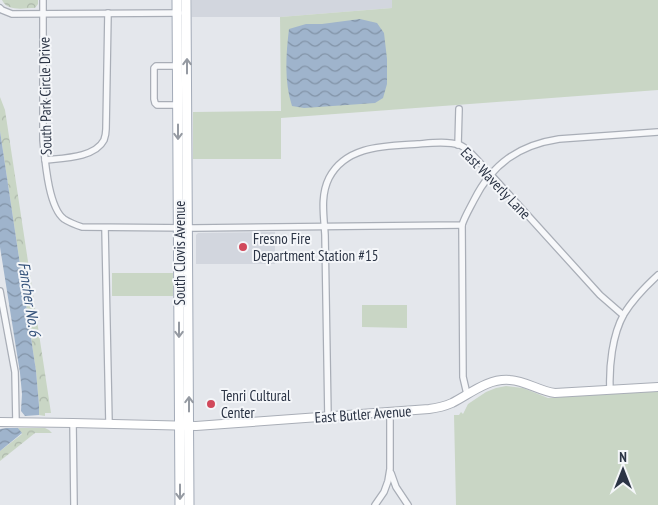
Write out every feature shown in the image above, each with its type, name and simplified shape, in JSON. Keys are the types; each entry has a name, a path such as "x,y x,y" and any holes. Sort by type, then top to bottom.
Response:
{"main road":[{"name":"South Clovis Avenue","path":"177,0 182,13 184,426 180,505"},
{"name":"South Clovis Avenue","path":"183,228 178,66 182,13 186,0"},
{"name":"South Clovis Avenue","path":"184,426 189,505"}],"street":[{"name":"South Park Circle Drive","path":"43,0 43,140 52,200 56,210 63,218 74,224 82,227 105,228"},
{"path":"0,8 12,14 182,13"},
{"path":"45,160 88,153 97,148 104,140 106,129 108,13"},
{"path":"178,66 156,66 154,68 155,103 157,105 178,105"},
{"path":"458,145 459,109"},
{"path":"468,394 463,377 462,225 479,190 490,175 505,160 520,150 546,141 658,132"},
{"name":"East Waverly Lane","path":"328,417 323,204 329,179 337,167 360,151 383,146 445,143 458,145 468,151 600,295 624,315"},
{"path":"109,423 105,228 462,225"},
{"path":"610,390 611,359 618,329 624,315 641,292 658,276"},
{"path":"0,291 15,372 16,422"},
{"name":"East Butler Avenue","path":"0,422 184,426 223,425 390,412 437,408 496,381 503,380 518,381 555,394 658,387"},
{"path":"375,505 386,487 390,469 390,412"},
{"path":"72,423 74,505"},
{"path":"390,469 396,487 408,505"}],"shaded area":[{"path":"192,0 392,0 392,8 280,17 192,17"},
{"path":"275,232 275,264 196,264 196,235 198,233"}],"green space":[{"path":"2,0 38,0 38,4 35,8 12,8"},
{"path":"392,0 658,0 658,90 281,118 281,159 193,159 193,112 281,111 280,17 392,8"},
{"path":"0,97 5,110 51,413 45,413 45,416 39,415 36,371 0,131"},
{"path":"112,273 173,273 173,296 112,296"},
{"path":"362,305 407,305 407,328 362,327"},
{"path":"506,386 523,388 548,398 658,391 658,505 456,505 454,415 459,415 461,412 463,414 468,404 486,392"},
{"path":"18,428 45,428 52,433 35,433 0,461 0,451 22,434"}],"water":[{"path":"360,19 377,23 384,33 387,84 383,98 375,103 304,108 292,106 287,77 289,29 306,24"},
{"path":"0,131 36,371 39,415 25,416 21,411 20,373 0,247"},
{"path":"18,428 22,433 0,451 0,429"}],"place":[{"name":"Fresno Fire Department Station #15","path":"243,247"},
{"name":"Tenri Cultural Center","path":"211,404"}],"water label":[{"name":"Fancher No. 6","path":"30,299"}]}
